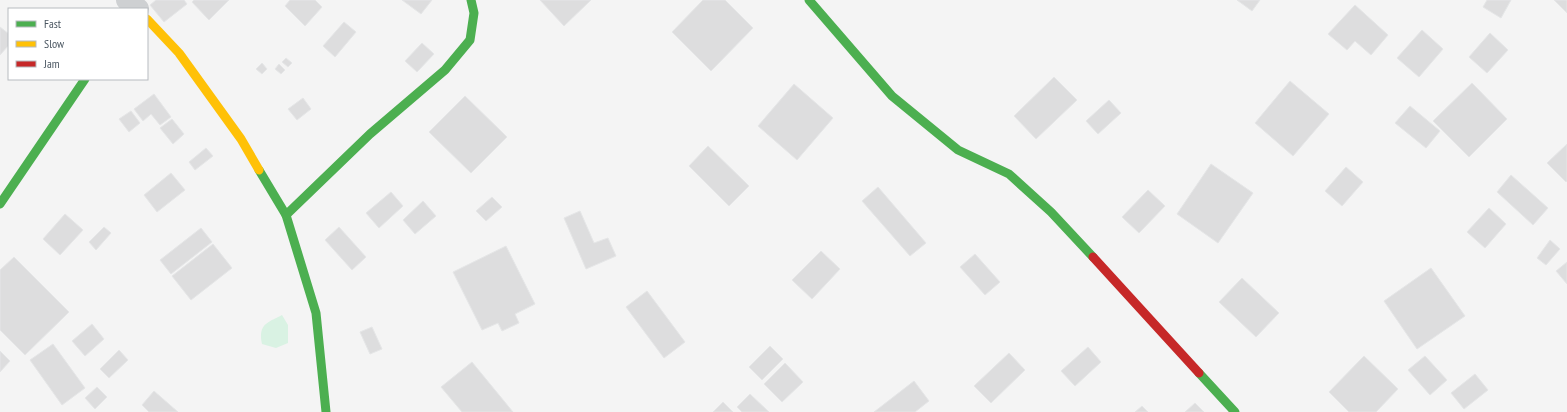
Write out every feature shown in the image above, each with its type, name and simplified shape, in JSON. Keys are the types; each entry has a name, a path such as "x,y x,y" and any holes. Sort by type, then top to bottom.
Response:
{"street":[{"path":"286,215 370,134 445,70 470,40 474,13 471,0"},
{"path":"809,0 892,96 958,150 1009,174 1051,212 1235,412"},
{"path":"148,20 179,53 241,140 286,215 316,313 326,412"},
{"path":"0,204 84,80"}],"green space":[{"path":"282,315 288,325 288,343 276,348 262,344 261,332 265,325"}],"building":[{"path":"156,0 184,0 187,4 164,22 150,5"},
{"path":"194,0 229,0 209,20 192,2"},
{"path":"290,0 315,0 322,7 305,26 285,6"},
{"path":"402,0 432,0 421,14"},
{"path":"540,0 591,0 564,26"},
{"path":"703,0 725,0 753,28 711,71 672,32"},
{"path":"1237,0 1260,0 1252,11"},
{"path":"1487,0 1511,0 1501,18 1483,7"},
{"path":"1554,0 1567,0 1567,13"},
{"path":"1355,5 1388,35 1371,55 1355,41 1347,50 1328,34"},
{"path":"344,22 356,32 335,57 323,46"},
{"path":"0,27 8,33 8,46 0,55"},
{"path":"1422,30 1443,49 1419,77 1397,58"},
{"path":"1490,33 1508,50 1487,73 1469,57"},
{"path":"422,43 434,54 417,72 405,61"},
{"path":"286,58 292,63 288,67 282,62"},
{"path":"262,63 267,69 262,74 256,69"},
{"path":"279,64 285,70 281,74 275,69"},
{"path":"1054,77 1077,100 1036,139 1014,116"},
{"path":"1290,81 1329,114 1293,156 1255,123"},
{"path":"1472,83 1507,119 1469,157 1433,121"},
{"path":"794,84 833,118 797,160 758,126"},
{"path":"154,94 171,117 160,125 151,114 143,121 134,109"},
{"path":"465,96 507,137 471,173 429,132"},
{"path":"303,98 311,109 297,120 288,109"},
{"path":"1109,100 1121,113 1098,134 1086,121"},
{"path":"1410,106 1440,131 1426,148 1395,123"},
{"path":"131,111 140,123 129,132 119,119"},
{"path":"172,119 184,134 173,144 160,128"},
{"path":"1567,144 1567,181 1566,182 1547,163"},
{"path":"708,146 749,186 729,206 689,166"},
{"path":"206,148 213,156 195,170 189,162"},
{"path":"1211,164 1253,193 1218,243 1177,214"},
{"path":"1346,167 1363,182 1342,206 1325,191"},
{"path":"171,173 185,190 157,212 144,195"},
{"path":"1511,175 1548,208 1533,225 1497,192"},
{"path":"878,187 926,243 910,256 862,201"},
{"path":"1148,190 1165,206 1139,233 1122,217"},
{"path":"391,192 403,206 379,228 366,213"},
{"path":"492,197 502,207 486,221 476,211"},
{"path":"423,201 436,216 415,234 403,220"},
{"path":"1489,208 1506,224 1485,248 1467,232"},
{"path":"580,211 594,243 608,238 616,256 586,269 564,218"},
{"path":"65,214 83,230 60,255 43,239"},
{"path":"104,227 111,233 96,250 89,242"},
{"path":"339,227 366,257 352,270 325,240"},
{"path":"201,228 212,242 171,274 160,260"},
{"path":"1550,240 1560,249 1546,265 1537,258"},
{"path":"213,244 232,268 191,300 172,276"},
{"path":"506,246 535,304 515,314 519,323 502,331 498,323 482,330 453,272"},
{"path":"821,251 840,269 812,299 792,280"},
{"path":"975,254 1000,282 985,295 960,267"},
{"path":"14,257 69,312 25,355 0,330 0,270"},
{"path":"1567,262 1567,284 1556,271"},
{"path":"1431,268 1465,316 1417,349 1384,301"},
{"path":"1242,278 1279,313 1256,337 1219,302"},
{"path":"647,291 685,342 664,358 626,307"},
{"path":"92,324 104,339 85,356 72,341"},
{"path":"372,327 382,349 370,354 360,332"},
{"path":"53,344 85,388 62,405 30,360"},
{"path":"770,346 783,359 762,380 749,367"},
{"path":"1088,347 1101,362 1075,386 1061,371"},
{"path":"119,350 128,360 109,378 100,369"},
{"path":"0,351 10,361 0,372"},
{"path":"1009,353 1025,370 991,403 974,386"},
{"path":"1364,356 1398,389 1376,412 1349,412 1329,392"},
{"path":"1425,356 1447,380 1430,395 1408,370"},
{"path":"472,362 513,412 462,412 441,387"},
{"path":"785,363 803,382 782,402 764,384"},
{"path":"1475,374 1488,390 1464,409 1451,393"},
{"path":"914,381 929,401 915,412 874,412"},
{"path":"97,387 107,397 95,409 85,398"},
{"path":"154,391 178,412 149,412 142,405"},
{"path":"750,394 769,412 742,412 737,407"},
{"path":"723,402 733,412 713,412"},
{"path":"1195,403 1204,412 1185,412"},
{"path":"1142,406 1148,412 1135,412"}],"traffic: fast":[{"path":"286,215 370,134 445,70 470,40 474,13 471,0"},
{"path":"809,0 892,96 958,150 1009,174 1051,212 1093,257"},
{"path":"0,204 84,80"},
{"path":"259,170 286,215 316,313 326,412"},
{"path":"1199,373 1235,412"}],"traffic: slow":[{"path":"148,20 179,53 241,139 259,170"}],"traffic: jam":[{"path":"1093,257 1199,373"}]}
